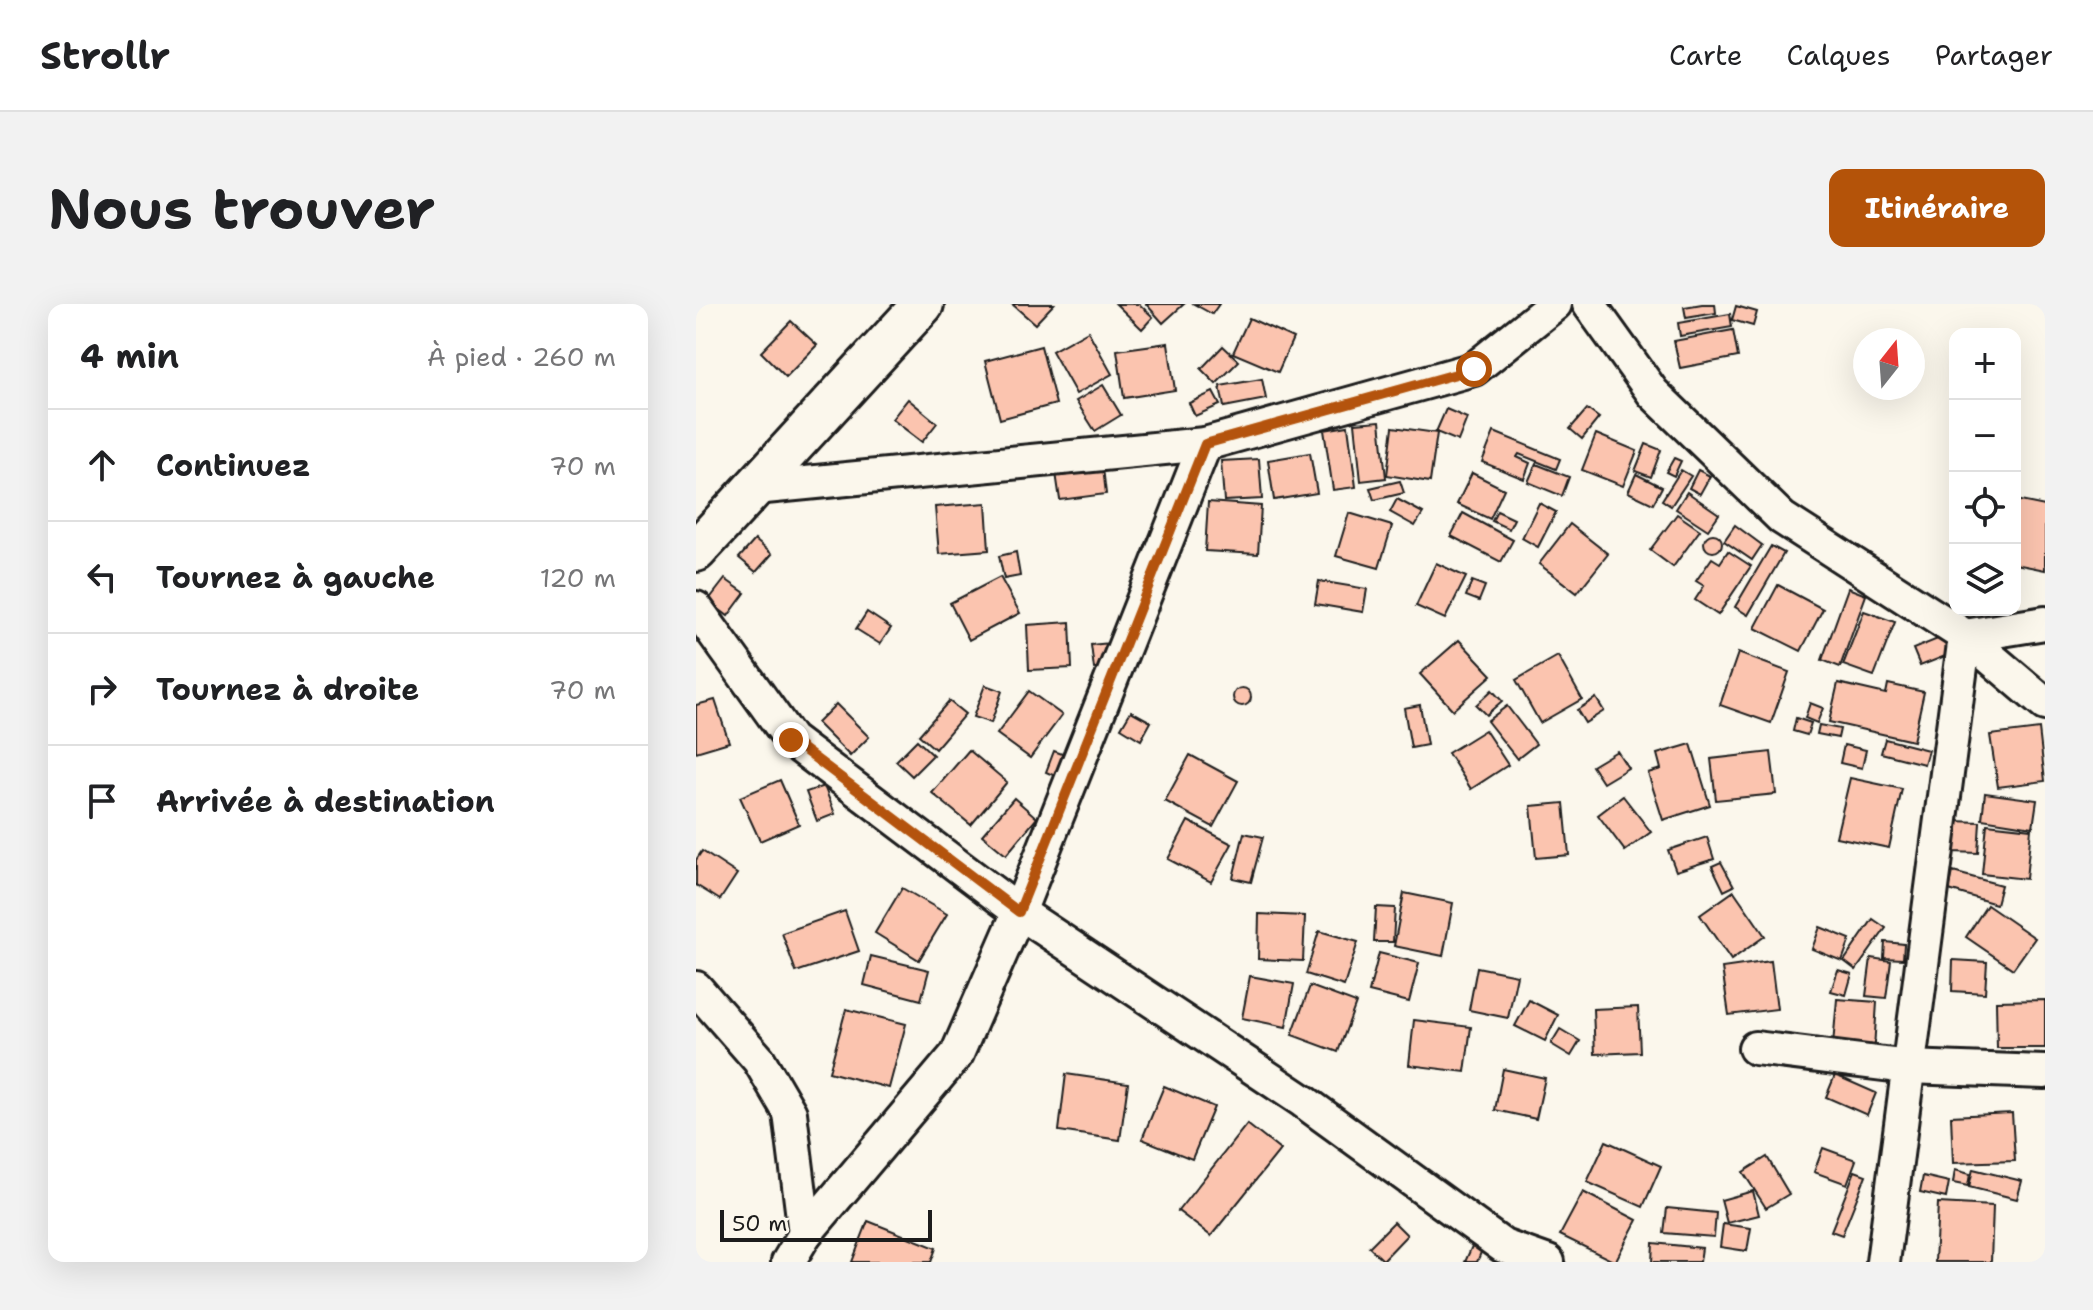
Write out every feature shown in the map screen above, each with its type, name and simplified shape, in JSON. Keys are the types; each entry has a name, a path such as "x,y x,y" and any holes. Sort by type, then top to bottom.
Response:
{"street":[{"path":"696,551 923,304"},
{"path":"755,488 1205,444 1474,369 1555,304"},
{"path":"1589,304 1653,393 1782,518 1965,636 2045,704"},
{"path":"788,1262 805,1234 957,1054 1019,912 1205,444"},
{"path":"696,608 791,740 1019,912 1303,1101 1500,1254 1548,1262"},
{"path":"1965,636 2045,623"},
{"path":"1883,1262 1965,636"},
{"path":"696,988 759,1060 790,1113 805,1234"},
{"path":"1755,1048 1908,1067 2045,1072"}],"building":[{"path":"1012,304 1054,304 1035,324"},
{"path":"1116,304 1139,304 1153,317 1142,329"},
{"path":"1146,304 1184,304 1163,323"},
{"path":"1194,304 1219,304 1212,314"},
{"path":"1715,304 1716,313 1686,318 1684,307"},
{"path":"1736,306 1757,312 1753,326 1732,320"},
{"path":"1730,314 1732,327 1680,336 1678,323"},
{"path":"1249,318 1293,338 1278,372 1233,353"},
{"path":"791,321 817,345 786,377 761,352"},
{"path":"1733,330 1738,357 1680,368 1674,341"},
{"path":"1088,331 1112,374 1076,394 1052,351"},
{"path":"1168,343 1175,390 1124,398 1117,350"},
{"path":"1041,346 1056,404 1000,419 985,361"},
{"path":"1223,346 1239,361 1216,384 1201,369"},
{"path":"1262,379 1266,399 1224,407 1220,386"},
{"path":"1103,385 1121,415 1095,431 1076,401"},
{"path":"1213,392 1220,405 1195,416 1189,403"},
{"path":"908,399 937,423 922,442 892,419"},
{"path":"1446,409 1467,418 1458,441 1436,432"},
{"path":"1587,409 1599,418 1582,439 1570,429"},
{"path":"1380,421 1386,478 1361,481 1355,423"},
{"path":"1348,426 1356,487 1333,490 1324,430"},
{"path":"1393,427 1437,433 1430,482 1387,475"},
{"path":"1494,432 1560,459 1556,469 1519,454 1517,457 1530,463 1524,479 1482,462"},
{"path":"1596,434 1637,451 1623,486 1582,470"},
{"path":"1646,444 1661,450 1651,477 1635,471"},
{"path":"1310,453 1317,493 1274,500 1268,460"},
{"path":"1674,458 1681,461 1674,476 1666,472"},
{"path":"1259,459 1262,499 1224,501 1221,461"},
{"path":"1536,464 1569,477 1562,496 1528,482"},
{"path":"1103,468 1106,494 1060,500 1056,473"},
{"path":"1681,470 1691,476 1671,506 1662,500"},
{"path":"1698,470 1710,476 1700,494 1689,488"},
{"path":"1472,473 1504,489 1490,519 1457,504"},
{"path":"1636,474 1662,487 1653,504 1628,492"},
{"path":"1400,481 1404,493 1374,500 1370,488"},
{"path":"1687,492 1719,514 1708,530 1676,509"},
{"path":"1397,499 1423,513 1415,526 1390,512"},
{"path":"2021,501 2045,506 2045,570 2021,565"},
{"path":"1208,502 1261,506 1258,554 1205,551"},
{"path":"986,503 989,550 939,554 935,507"},
{"path":"1539,503 1556,512 1538,547 1522,538"},
{"path":"1497,511 1514,519 1509,529 1492,521"},
{"path":"1349,513 1392,526 1379,568 1336,556"},
{"path":"1463,513 1513,540 1501,562 1451,536"},
{"path":"1677,514 1700,530 1673,567 1650,550"},
{"path":"1570,524 1608,554 1577,593 1539,564"},
{"path":"1735,525 1762,545 1752,560 1724,541"},
{"path":"1713,534 1722,543 1713,552 1704,543"},
{"path":"755,540 772,554 756,572 739,558"},
{"path":"1771,546 1784,553 1748,615 1735,607"},
{"path":"1728,551 1751,566 1718,615 1695,600 1704,586 1696,581 1712,558 1720,563"},
{"path":"1016,552 1020,576 1004,579 999,556"},
{"path":"1436,563 1466,577 1445,619 1416,606"},
{"path":"1000,577 1020,613 969,640 950,603"},
{"path":"725,579 745,593 728,616 708,601"},
{"path":"1319,581 1367,589 1363,612 1315,604"},
{"path":"1472,581 1485,586 1479,601 1466,596"},
{"path":"1778,585 1823,609 1801,651 1755,628"},
{"path":"1848,588 1866,595 1840,667 1822,660"},
{"path":"1864,611 1895,622 1874,676 1843,665"},
{"path":"867,612 891,628 880,644 856,629"},
{"path":"1070,622 1072,668 1029,670 1027,625"},
{"path":"1945,636 1953,653 1920,666 1913,649"},
{"path":"1459,640 1492,675 1453,710 1420,674"},
{"path":"1110,643 1113,667 1094,669 1091,645"},
{"path":"1738,653 1789,672 1771,723 1720,705"},
{"path":"1558,656 1582,699 1540,723 1516,680"},
{"path":"1838,683 1886,694 1888,684 1924,692 1913,741 1829,722"},
{"path":"985,685 1002,691 991,723 973,717"},
{"path":"1242,688 1251,697 1242,706 1233,697"},
{"path":"1492,690 1502,701 1486,715 1476,705"},
{"path":"1029,691 1062,715 1030,758 997,734"},
{"path":"1596,698 1604,711 1585,723 1577,710"},
{"path":"715,700 729,742 696,752 696,705"},
{"path":"949,701 965,714 935,749 919,735"},
{"path":"1810,703 1823,708 1817,723 1805,718"},
{"path":"836,704 869,737 850,756 817,723"},
{"path":"1420,705 1427,745 1411,748 1404,708"},
{"path":"1507,706 1536,744 1517,759 1487,721"},
{"path":"1131,711 1151,722 1141,740 1121,728"},
{"path":"1796,718 1811,723 1807,735 1793,731"},
{"path":"1819,725 1840,729 1838,738 1817,734"},
{"path":"2039,729 2045,781 1998,787 1990,735"},
{"path":"1485,730 1508,765 1471,789 1448,753"},
{"path":"1885,739 1928,750 1924,764 1881,753"},
{"path":"917,740 933,755 912,776 896,761"},
{"path":"1691,744 1710,805 1663,820 1648,773 1661,769 1657,754"},
{"path":"1844,745 1866,750 1862,768 1840,763"},
{"path":"969,750 1007,782 971,825 932,793"},
{"path":"1054,751 1073,758 1064,780 1046,772"},
{"path":"1617,751 1628,768 1603,783 1592,766"},
{"path":"1771,752 1776,794 1716,800 1711,759"},
{"path":"1190,755 1238,781 1213,827 1165,801"},
{"path":"1850,778 1902,789 1889,848 1836,837"},
{"path":"780,780 799,824 760,841 740,797"},
{"path":"824,786 835,814 817,821 806,792"},
{"path":"1985,793 2037,800 2033,827 1982,819"},
{"path":"1623,796 1651,832 1625,851 1598,815"},
{"path":"1014,798 1037,818 1006,855 982,835"},
{"path":"1564,803 1569,855 1536,858 1531,806"},
{"path":"1188,821 1232,844 1211,882 1168,859"},
{"path":"1954,821 1980,822 1978,853 1953,852"},
{"path":"1987,824 2031,829 2026,879 1982,874"},
{"path":"1244,833 1263,837 1251,882 1233,878"},
{"path":"1707,837 1714,859 1676,871 1668,850"},
{"path":"702,851 737,874 720,900 696,885 696,860"},
{"path":"1721,862 1734,886 1724,891 1712,866"},
{"path":"1953,872 2001,885 1996,904 1949,890"},
{"path":"902,888 947,914 919,960 875,933"},
{"path":"1734,891 1765,936 1731,960 1700,915"},
{"path":"1404,893 1453,903 1443,956 1394,946"},
{"path":"1987,905 2035,938 2013,969 1966,937"},
{"path":"1376,907 1395,908 1393,942 1374,942"},
{"path":"845,911 859,951 796,972 782,933"},
{"path":"1259,914 1305,916 1303,961 1258,959"},
{"path":"1873,919 1886,928 1856,970 1844,961"},
{"path":"1820,927 1850,939 1842,961 1812,949"},
{"path":"1319,931 1358,942 1344,986 1306,974"},
{"path":"1885,942 1904,944 1903,959 1884,958"},
{"path":"1379,953 1419,963 1409,1002 1369,992"},
{"path":"871,956 929,970 921,1000 864,985"},
{"path":"1871,958 1891,961 1886,998 1866,996"},
{"path":"1953,960 1987,962 1985,993 1952,991"},
{"path":"1771,961 1777,1009 1729,1015 1722,968"},
{"path":"1477,967 1517,975 1508,1018 1469,1010"},
{"path":"1838,970 1852,974 1846,995 1831,991"},
{"path":"1250,976 1294,984 1286,1027 1242,1018"},
{"path":"1310,986 1356,1003 1338,1052 1292,1035"},
{"path":"1837,999 1877,1002 1874,1049 1833,1045"},
{"path":"1529,1000 1558,1015 1545,1041 1515,1026"},
{"path":"2045,1000 2045,1048 1997,1048 1996,1001"},
{"path":"1638,1007 1640,1052 1595,1054 1593,1009"},
{"path":"846,1009 906,1024 889,1088 829,1072"},
{"path":"1414,1020 1471,1027 1465,1072 1409,1065"},
{"path":"1560,1029 1580,1041 1571,1056 1551,1044"},
{"path":"1503,1069 1545,1078 1536,1119 1495,1110"},
{"path":"1066,1074 1128,1083 1120,1140 1059,1131"},
{"path":"1835,1075 1876,1093 1867,1115 1826,1097"},
{"path":"1164,1086 1214,1107 1192,1159 1142,1139"},
{"path":"2012,1113 2015,1161 1953,1163 1951,1116"},
{"path":"1247,1124 1280,1150 1211,1236 1178,1211"},
{"path":"1606,1141 1661,1166 1643,1207 1587,1182"},
{"path":"1823,1148 1856,1160 1847,1184 1814,1172"},
{"path":"1767,1157 1789,1194 1766,1208 1743,1172"},
{"path":"1973,1169 2022,1181 2017,1199 1969,1187"},
{"path":"1955,1170 1970,1174 1968,1186 1953,1183"},
{"path":"1855,1171 1866,1175 1842,1235 1831,1231"},
{"path":"1923,1176 1949,1182 1946,1198 1920,1192"},
{"path":"1753,1191 1759,1215 1727,1223 1721,1200"},
{"path":"1583,1192 1637,1220 1615,1262 1560,1235"},
{"path":"1938,1203 1993,1206 1991,1262 1935,1262"},
{"path":"1667,1208 1716,1213 1714,1237 1664,1233"},
{"path":"868,1221 936,1248 931,1262 852,1262"},
{"path":"1394,1222 1407,1235 1383,1260 1369,1247"},
{"path":"1723,1224 1751,1228 1747,1251 1720,1247"},
{"path":"1653,1243 1702,1248 1700,1262 1652,1262"},
{"path":"1472,1246 1482,1250 1477,1262 1465,1262"}],"route":[{"path":"791,740 1019,912 1205,444 1474,369"}]}
